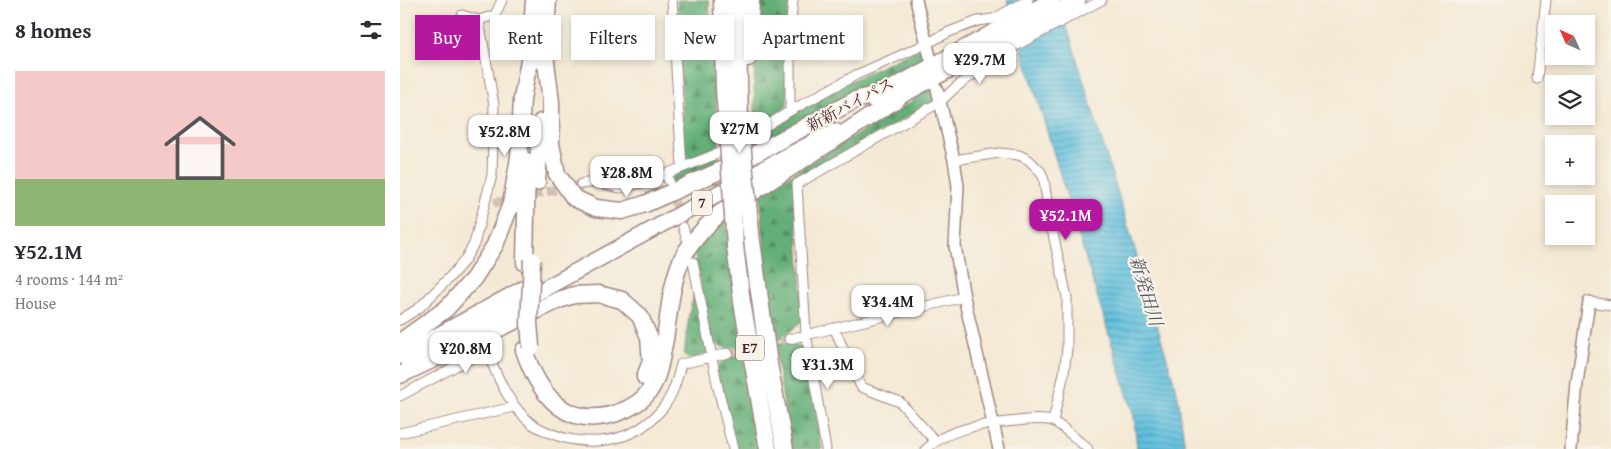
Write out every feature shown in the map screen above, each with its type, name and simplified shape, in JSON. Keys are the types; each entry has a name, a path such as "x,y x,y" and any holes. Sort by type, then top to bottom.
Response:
{"highway":[{"path":"534,0 535,15"},
{"path":"545,15 548,0"},
{"path":"715,0 724,90"},
{"name":"E7","path":"722,0 724,90 737,122 744,154 751,234 769,364 785,449"},
{"name":"E7","path":"737,0 735,246 742,302 768,449"},
{"path":"737,122 751,0"},
{"name":"新新バイパス","path":"1000,35 1052,0"},
{"name":"新新バイパス","path":"400,356 1000,35 1078,0"},
{"path":"400,342 446,309 474,278 496,245 511,204 519,157 522,99 535,60"},
{"path":"537,60 529,262 528,349 531,371 545,394 563,410 580,417 605,417 630,409 650,390 661,362 671,297 681,260 701,232 719,214 889,96"},
{"path":"539,60 551,102 551,144 557,174 574,198 596,208 622,212 707,177 755,154 854,100 889,96"},
{"name":"新新バイパス","path":"400,368 757,172 889,96"},
{"path":"400,375 559,300 574,296 598,294 622,300 640,316 649,337 651,361 643,384 624,401 606,409 583,408 568,403 551,390 528,349"}],"street":[{"path":"480,20 495,15 502,0"},
{"path":"672,0 682,168"},
{"path":"790,111 792,0"},
{"path":"916,0 930,57"},
{"path":"826,449 806,334 798,184 940,102 956,87 1028,0"},
{"path":"1000,35 1102,0"},
{"path":"1537,79 1546,0"},
{"path":"582,184 595,182 619,188 668,177 682,168 755,133 790,111 856,75 949,32 978,21 1000,35"},
{"path":"400,320 419,308 450,278 464,261 474,244 492,175 494,105 480,26"},
{"path":"937,89 954,160 958,186 955,246 964,297 999,449"},
{"path":"954,160 999,154 1019,155 1029,160 1041,172 1044,180 1050,224 1067,297 1067,350 1064,373 1053,421"},
{"path":"484,206 494,203"},
{"path":"683,227 686,237"},
{"path":"693,262 732,449"},
{"path":"789,339 964,297"},
{"path":"1571,449 1577,383 1590,302 1611,305"},
{"path":"834,328 861,387 900,402 936,441"},
{"path":"400,396 486,350 506,395 514,407 532,424 552,437 574,446 597,445 622,439 645,428 663,408 675,388 681,364 728,354"},
{"path":"400,433 514,407"},
{"path":"926,449 936,441 963,429 994,423 1029,420 1053,421 1088,449"}],"green space":[{"path":"677,0 709,0 710,15 678,15"},
{"path":"757,0 789,0 789,15 756,15"},
{"path":"921,48 926,50 926,58 758,143 757,136 837,87"},
{"path":"680,60 713,60 719,145 688,159 684,147"},
{"path":"755,60 788,60 787,105 780,115 756,130"},
{"path":"931,87 936,100 794,183 804,319 787,334 788,337 772,341 760,193 916,99"},
{"path":"719,155 719,163 673,185 671,181 674,173"},
{"path":"725,217 743,348 728,352 728,349 711,342 694,251"},
{"path":"694,294 708,352 690,359 684,356 689,314"},
{"path":"790,341 790,343 805,347 822,449 791,449 774,345"},
{"path":"743,351 761,449 733,449 716,368 726,358 730,357 729,354"}],"water":[{"name":"新発田川","path":"1007,0 1057,0 1072,43 1178,396 1185,449 1137,449 1134,417"}],"tunnel":[{"path":"494,203 569,187"},
{"path":"671,189 680,217"},
{"path":"728,353 789,339"}]}
